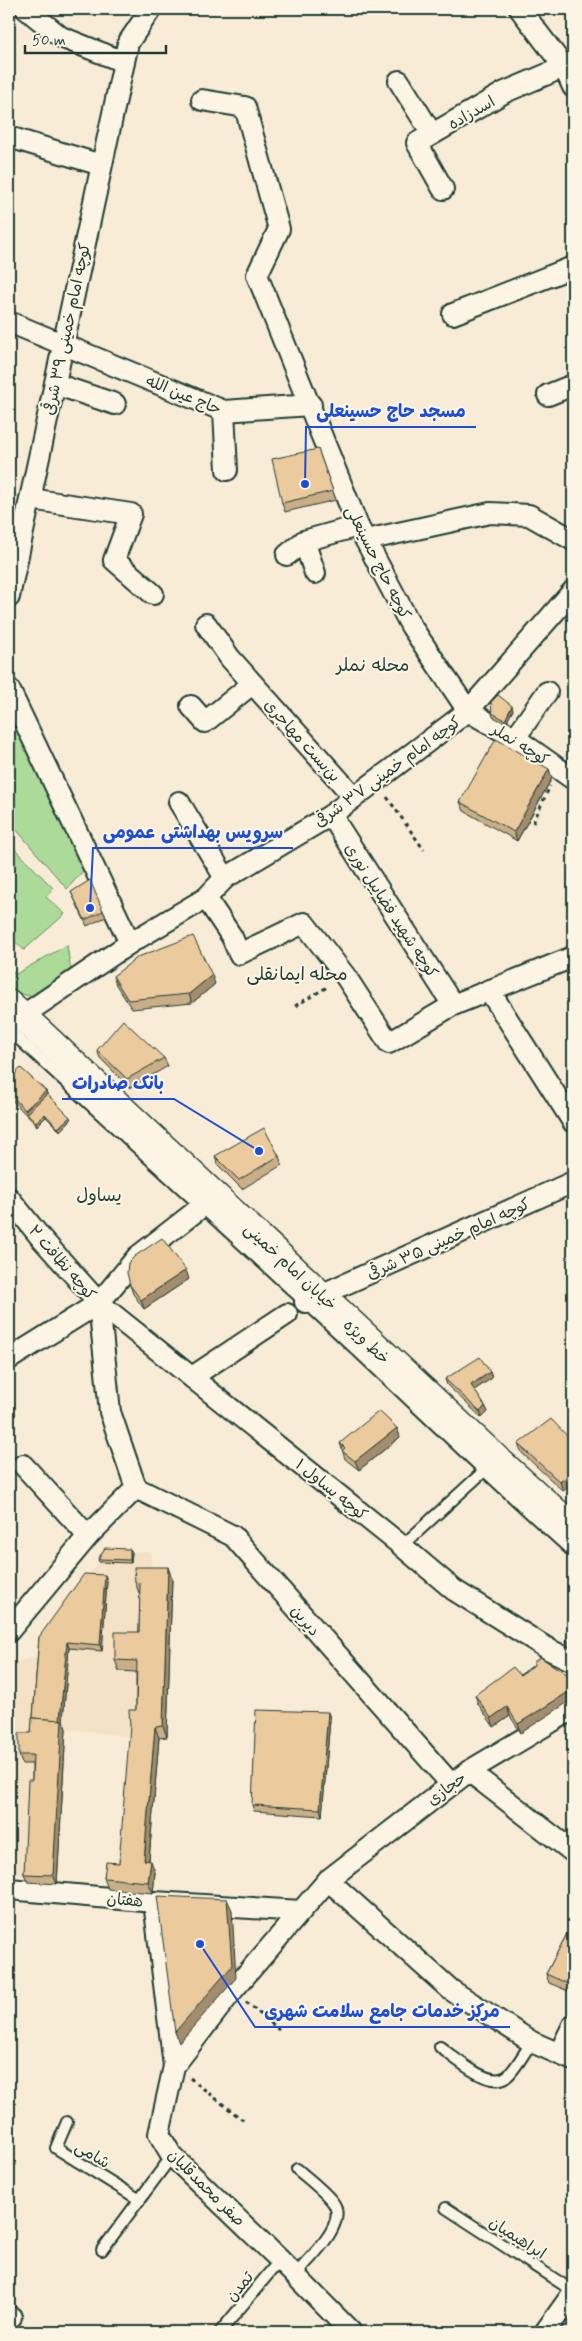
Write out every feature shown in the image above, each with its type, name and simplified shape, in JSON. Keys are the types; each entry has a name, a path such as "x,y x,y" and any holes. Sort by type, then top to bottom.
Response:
{"main road":[{"name":"خیابان امام خمینی","path":"12,1016 206,1201 573,1528"}],"street":[{"path":"26,9 61,37 124,62"},
{"name":"کوچه امام خمینی ۳۹ شرقی","path":"9,597 13,553 30,499 128,43 151,9"},
{"path":"520,9 569,64 573,87"},
{"name":"اسدزاده","path":"443,189 417,143 505,92 569,64"},
{"path":"399,81 432,134"},
{"name":"کوچه حاج حسینعلی","path":"202,100 245,107 280,228 257,275 362,533 411,626 468,711"},
{"path":"9,137 102,165"},
{"path":"453,314 573,267"},
{"name":"حاج عین الله","path":"9,322 224,412 311,405"},
{"path":"55,384 115,404"},
{"path":"548,395 573,385"},
{"path":"224,412 227,470"},
{"path":"30,499 131,514 114,560 153,594"},
{"path":"287,554 304,541 490,513 529,515 573,540"},
{"path":"304,541 316,573"},
{"name":"کوچه امام خمینی ۳۷ شرقی","path":"12,1016 206,898 225,878 331,815 468,711 573,591"},
{"name":"بن‌بست مهاجری","path":"206,624 230,658 252,684 354,797"},
{"name":"بن‌بست مهاجری","path":"191,706 205,722 252,684"},
{"path":"9,689 130,943"},
{"path":"515,738 546,692"},
{"name":"کوچه نملر","path":"468,711 515,738 566,773"},
{"path":"179,802 225,878"},
{"name":"کوچه شهید فضاییل نوری","path":"331,815 453,1005"},
{"path":"206,898 232,937 239,954 304,923 346,977 389,1043 453,1005 573,957"},
{"path":"490,990 573,1122"},
{"name":"کوچه امام خمینی ۳۵ شرقی","path":"313,1298 573,1182"},
{"name":"کوچه نظافت ۲","path":"9,1198 41,1238 100,1303"},
{"path":"9,1359 100,1303 137,1257 206,1201"},
{"path":"9,1631 88,1536 136,1488 110,1412 100,1303"},
{"name":"کوچه یساول ۱","path":"100,1303 454,1590 550,1650 573,1661"},
{"path":"192,1377 287,1314"},
{"path":"23,1465 88,1536"},
{"name":"دیرین","path":"136,1488 234,1536 451,1784"},
{"name":"حجازی","path":"328,1880 470,1770 573,1709"},
{"path":"470,1770 573,1852"},
{"path":"328,1880 450,1990 532,2042 566,2057 573,2025"},
{"name":"صفر محمدقلیان","path":"328,1880 232,1990 174,2066 159,2134 172,2156 280,2260 351,2332"},
{"name":"هفتان","path":"9,1889 154,1902 301,1911"},
{"path":"154,1902 174,2066"},
{"path":"545,2332 573,2292"}],"lane":[{"name":"خط ویژه","path":"313,1298 483,1472 573,1552"},
{"path":"402,1546 483,1472"},
{"path":"440,2047 485,2078 497,2080 507,2076 532,2042"},
{"name":"شامی","path":"67,2122 56,2148 140,2200"},
{"path":"102,2250 172,2156"},
{"path":"295,2275 334,2228 338,2216 334,2204 297,2169"},
{"name":"ابراهیمیان","path":"446,2208 573,2292"},
{"name":"تمدن","path":"220,2332 280,2260"}],"path":[{"path":"533,823 566,773"},
{"path":"375,780 424,850"},
{"path":"294,1006 346,977"},
{"path":"232,1990 279,2030"},
{"path":"174,2066 244,2121"}],"shaded area":[{"path":"106,1551 151,1552 151,1578 172,1578 167,1737 159,1738 148,1871 155,1872 153,1893 123,1874 134,1737 66,1729 57,1884 27,1876 9,1874 9,1663 40,1656 41,1643"}],"green space":[{"path":"9,712 85,869 67,889 9,821"},
{"path":"16,850 53,888 46,897 65,914 24,950 9,936 9,857"},
{"path":"67,945 71,972 48,989 41,993 26,995 9,986 9,968 16,974"}],"building":[{"path":"318,449 333,491 282,503 272,459"},
{"path":"498,695 512,706 505,720 492,713 491,702"},
{"path":"496,739 549,769 514,832 460,802"},
{"path":"90,880 103,911 85,920 71,892"},
{"path":"193,936 212,975 189,994 128,1000 113,976 138,957"},
{"path":"123,1020 164,1058 127,1079 97,1050"},
{"path":"21,1068 46,1091 25,1110 9,1093 9,1079"},
{"path":"47,1094 70,1117 58,1128 45,1114 36,1122 27,1113"},
{"path":"264,1128 279,1156 239,1180 215,1156"},
{"path":"162,1238 186,1270 141,1300 130,1285 127,1273 128,1263"},
{"path":"480,1357 490,1372 471,1385 485,1406 480,1412 445,1379"},
{"path":"379,1411 397,1428 355,1461 342,1451 345,1448 340,1443"},
{"path":"551,1419 573,1442 573,1472 560,1482 518,1444"},
{"path":"105,1548 130,1549 130,1560 98,1559"},
{"path":"134,1567 168,1567 163,1726 155,1727 144,1860 151,1861 148,1882 104,1878 106,1862 119,1863 130,1726 129,1710 136,1710 137,1661 115,1660 115,1632 139,1632 140,1583 135,1582"},
{"path":"84,1574 105,1575 100,1645 67,1642 60,1720 33,1718 39,1637"},
{"path":"573,1609 573,1621 567,1616"},
{"path":"573,1631 573,1644 566,1640"},
{"path":"540,1657 573,1678 573,1689 518,1724 507,1707 491,1718 475,1695 513,1667 520,1675 534,1665 534,1662"},
{"path":"256,1710 328,1712 320,1809 252,1805"},
{"path":"32,1718 62,1720 53,1875 24,1874 28,1780 32,1780 33,1755 19,1755 19,1733 31,1733"},
{"path":"157,1896 227,1899 232,1966 175,2032"},
{"path":"573,1922 573,1986 546,1974"}],"place":[{"name":"مسجد حاج حسینعلی","path":"305,484"},
{"name":"سرویس بهداشتی عمومی","path":"90,908"},
{"name":"بانک صادرات","path":"259,1151"},
{"name":"مرکز خدمات جامع سلامت شهری","path":"200,1944"}],"district":[{"name":"محله نملر","path":"373,665"},
{"name":"محله ایمانقلی","path":"297,974"},
{"name":"یساول","path":"99,1195"}]}
